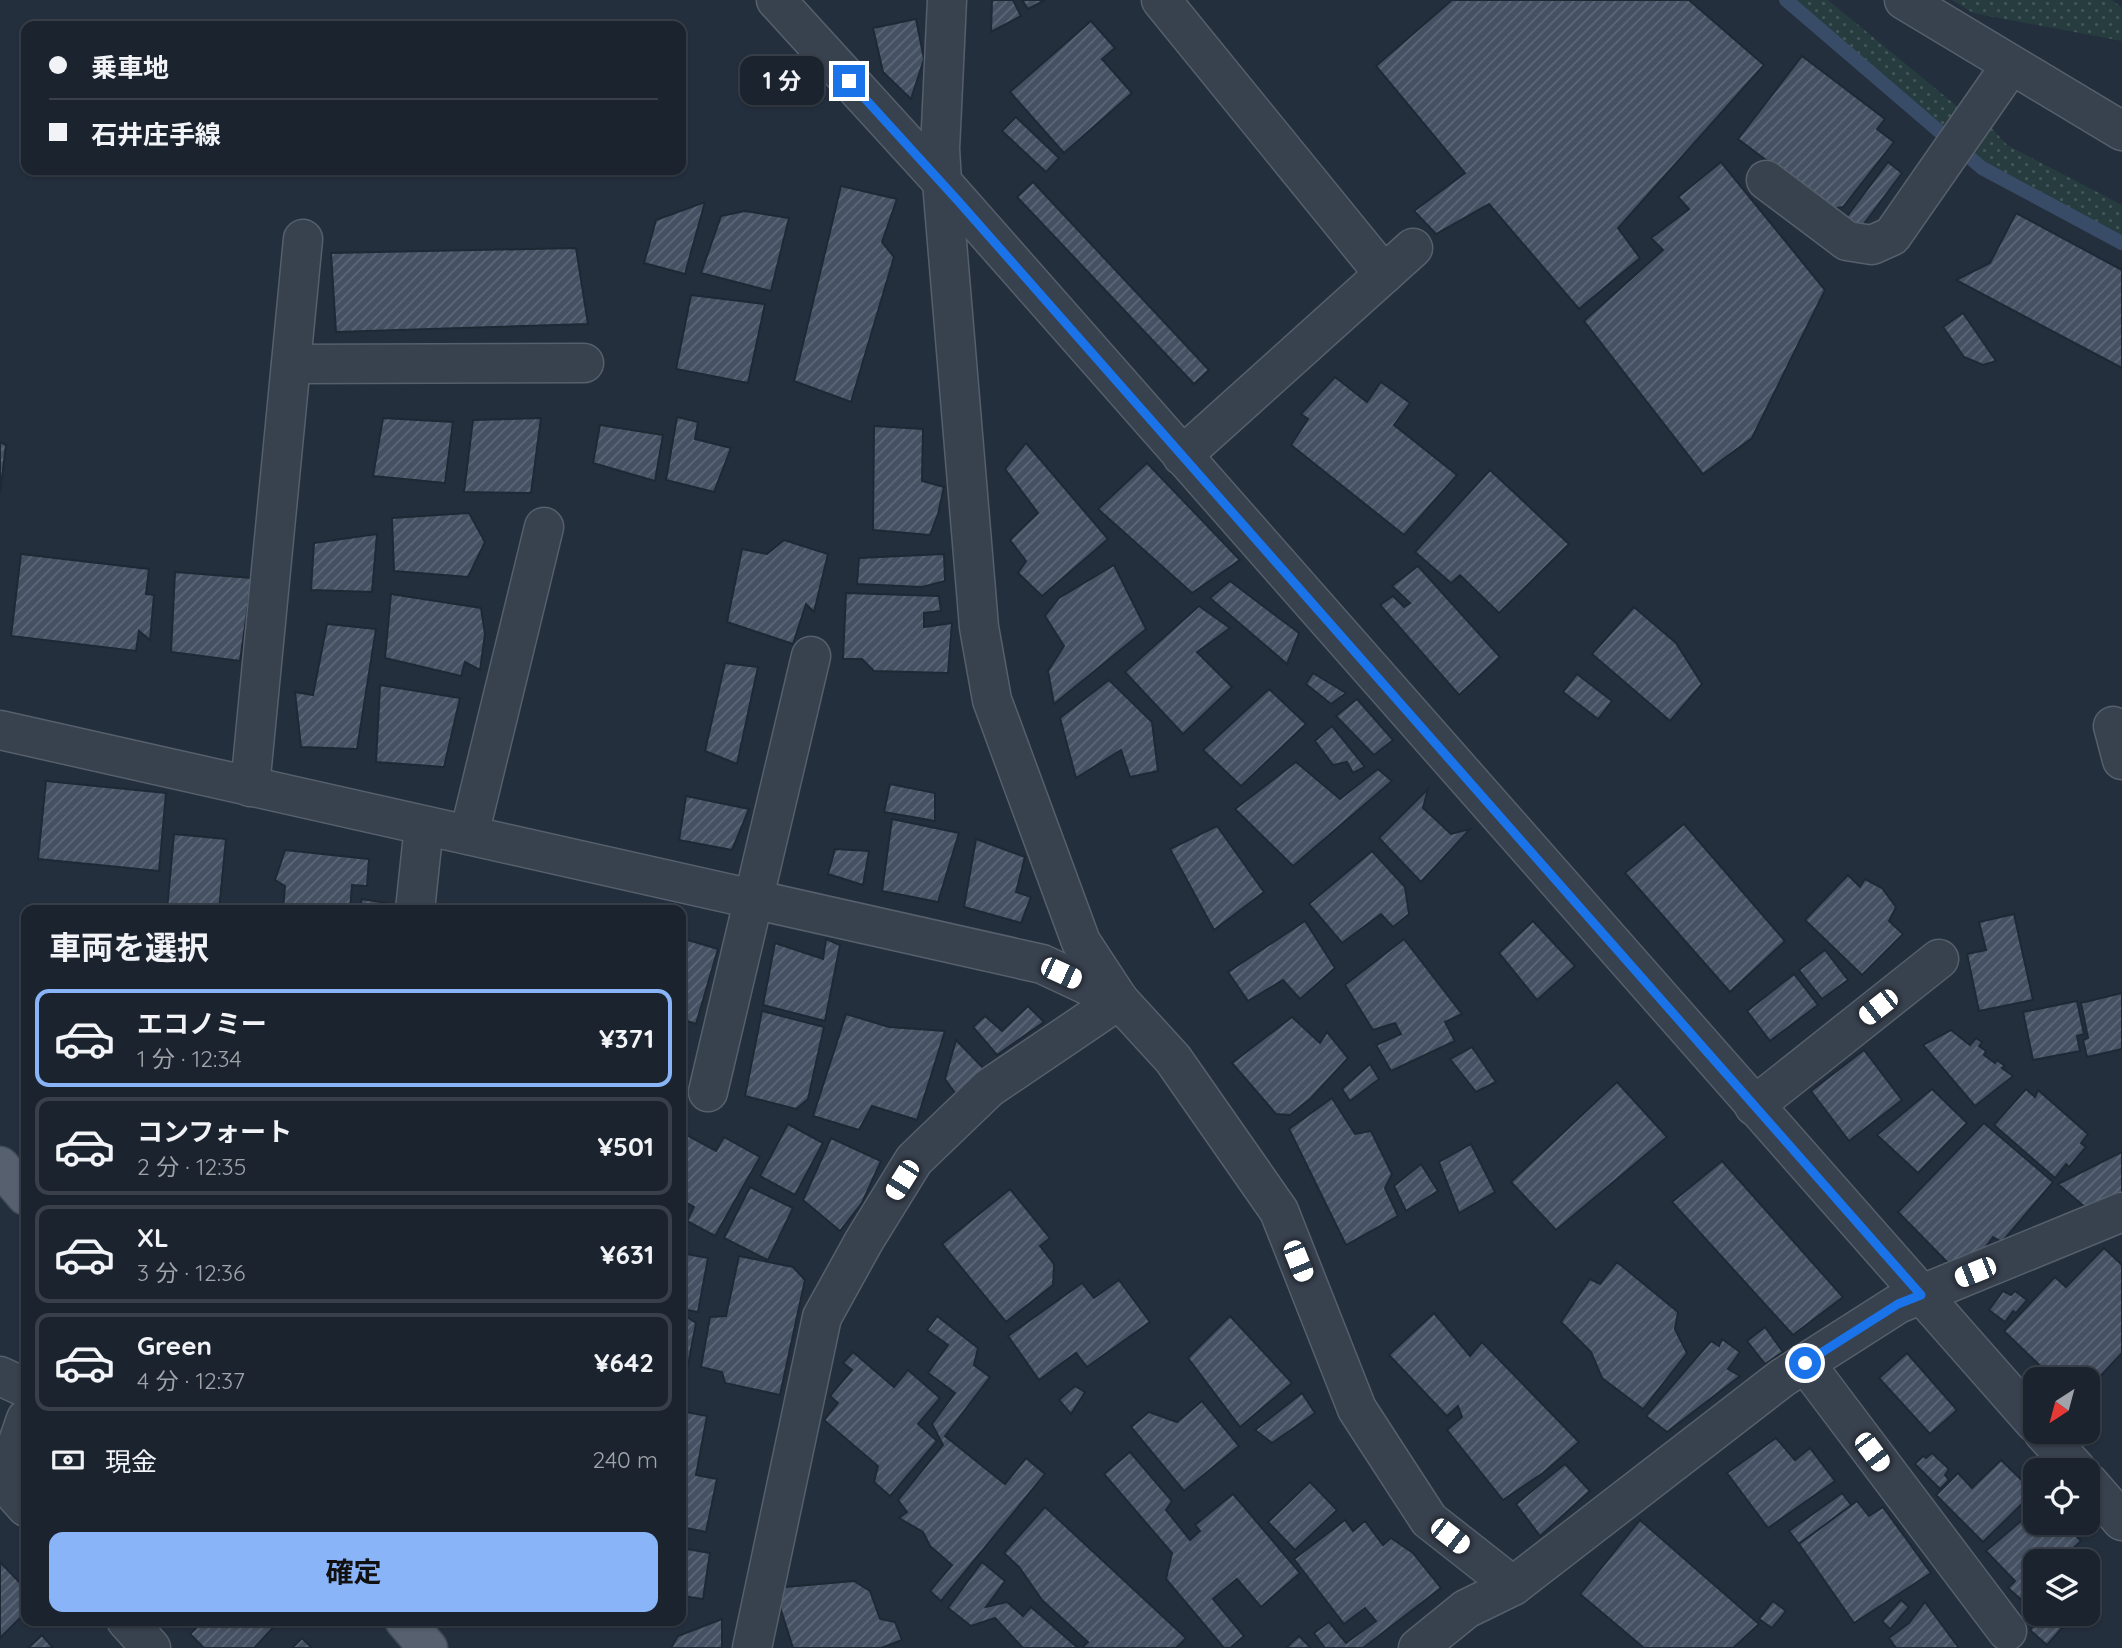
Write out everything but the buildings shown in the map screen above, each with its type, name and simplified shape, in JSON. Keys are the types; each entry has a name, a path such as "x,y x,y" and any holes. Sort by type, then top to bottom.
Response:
{"main road":[{"path":"0,1166 21,1190"},
{"path":"409,1626 428,1648"}],"street":[{"path":"776,0 942,182 2023,1410"},
{"path":"947,0 940,149 942,182 979,627 992,700 1081,942 1119,1000 1173,1059 1279,1211 1357,1409 1429,1520 1513,1586"},
{"path":"1161,0 1384,274"},
{"path":"1904,0 2122,131"},
{"path":"1766,180 1847,241 1872,245 1892,236 2011,65"},
{"path":"250,787 303,239"},
{"path":"1182,456 1413,248"},
{"path":"291,363 584,363"},
{"path":"469,835 544,527"},
{"path":"708,1093 811,656"},
{"path":"0,730 1042,964 1119,1000"},
{"path":"416,905 424,826"},
{"path":"1754,1105 1939,959"},
{"path":"752,1648 822,1317 864,1241 914,1160 989,1088 1119,1000"},
{"path":"1418,1648 1466,1609 1513,1586 1782,1378 1898,1304 2122,1212"},
{"path":"1805,1363 2007,1631"},
{"path":"0,1376 21,1386"},
{"path":"21,1433 4,1482 21,1501"},
{"path":"2054,1444 2066,1458"},
{"path":"2100,1496 2122,1521"},
{"path":"131,1626 150,1648"}],"green space":[{"path":"1792,0 1828,0 1959,108 1943,130"},
{"path":"1952,0 2112,0 2122,8 2122,41 1973,13"},
{"path":"1986,122 2007,145 2122,205 2122,238 1983,163 1971,150"}],"waterway":[{"path":"1786,0 1982,168 2122,243"}],"route":[{"path":"849,81 959,202 1921,1295 1898,1304 1805,1363"}]}
